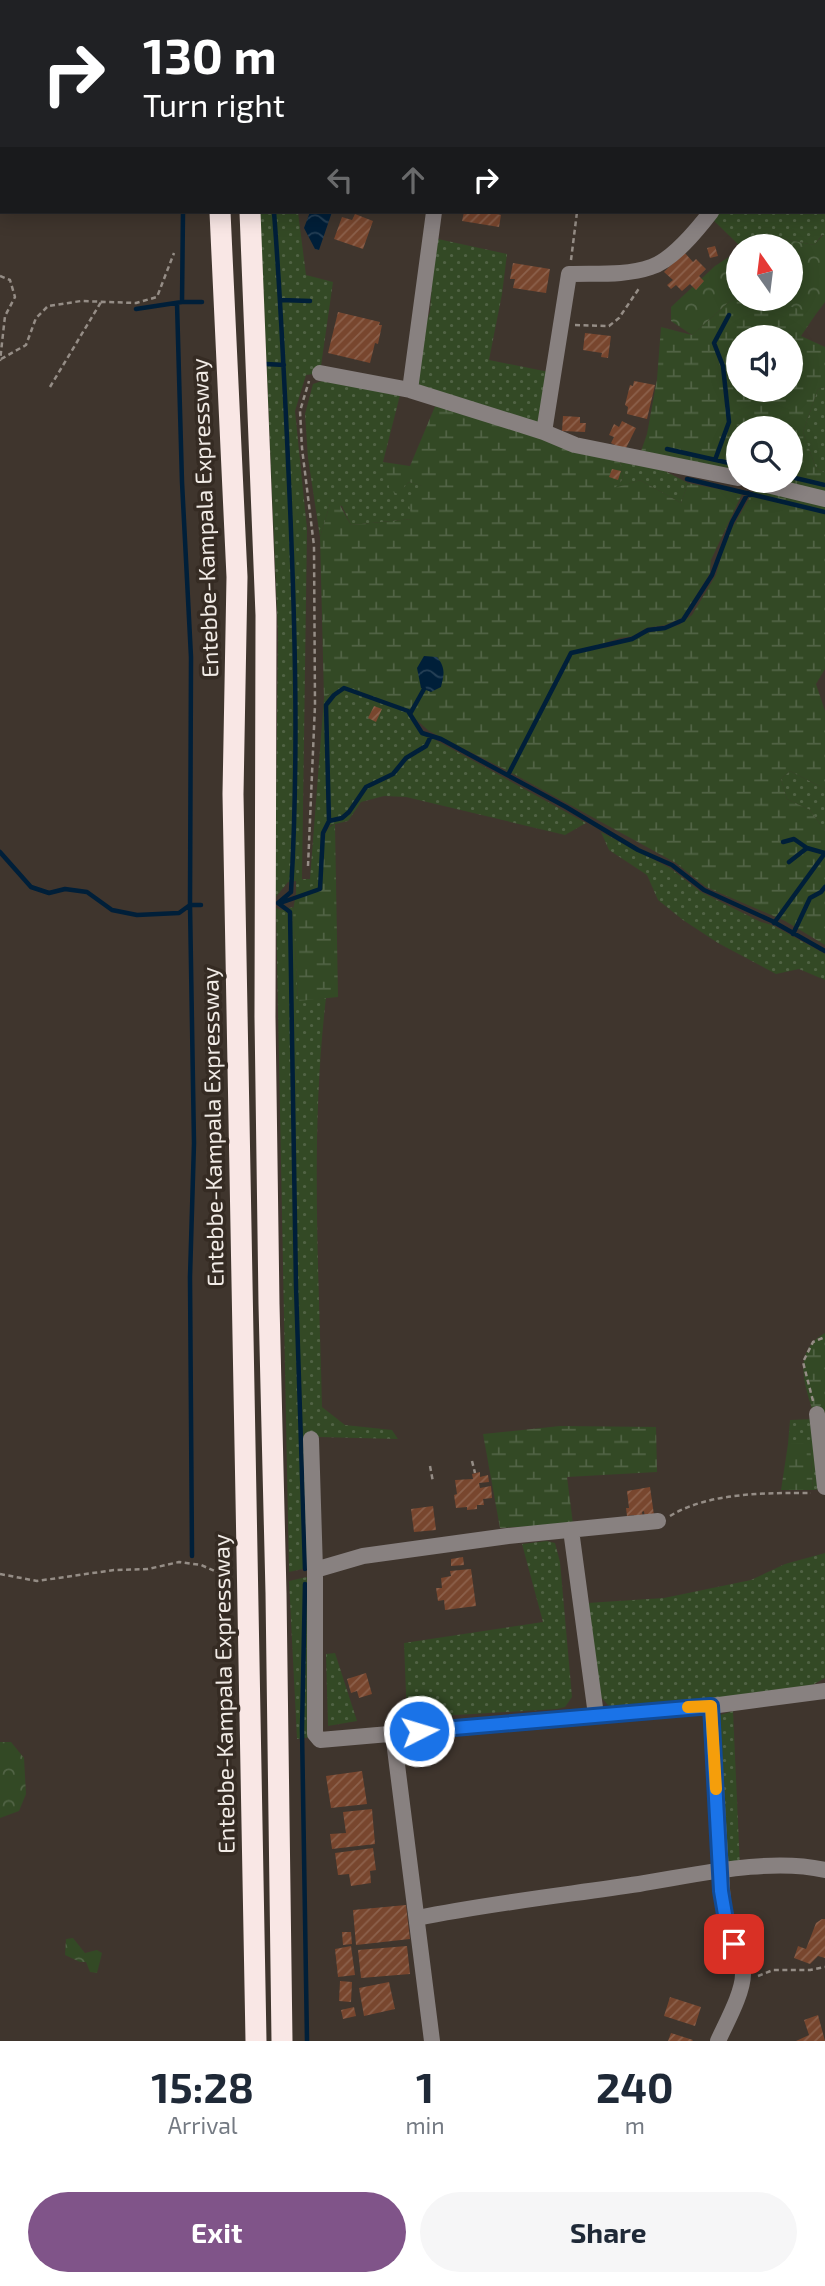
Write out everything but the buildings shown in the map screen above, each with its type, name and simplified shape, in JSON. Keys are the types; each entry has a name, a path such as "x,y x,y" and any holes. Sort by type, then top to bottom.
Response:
{"highway":[{"name":"Entebbe-Kampala Expressway","path":"220,214 237,577 234,905 256,2041"},
{"path":"250,214 266,615 265,1017 282,2041"}],"street":[{"path":"410,390 434,214"},
{"path":"544,432 569,274 617,273 653,267 695,233 709,214"},
{"path":"320,373 410,390 544,432 575,445 726,476"},
{"path":"800,493 825,499"},
{"path":"817,1414 820,1490"},
{"path":"311,1439 316,1736 320,1740 711,1706 825,1691"},
{"path":"315,1570 363,1556 508,1536 658,1521"},
{"path":"570,1530 596,1715"},
{"path":"711,1706 723,1905 727,1926 741,1962 742,1983 718,2041"},
{"path":"393,1733 432,2041"},
{"path":"417,1918 491,1903 720,1872 793,1865 825,1870"}],"path":[{"path":"569,274 577,214"},
{"path":"1,360 26,345 36,318 48,306 81,301 136,303 157,297 174,253"},
{"path":"561,324 610,326 619,318 653,267"},
{"path":"0,276 10,280 15,297 5,316 1,360"},
{"path":"50,387 101,302"},
{"path":"307,866 315,705 314,546 300,411 308,381 320,373"},
{"path":"817,1414 803,1362 813,1342 825,1337"},
{"path":"472,1461 475,1473"},
{"path":"430,1466 433,1482"},
{"path":"658,1521 680,1510 724,1498 820,1490"},
{"path":"0,1574 37,1581 124,1568 148,1569 179,1562 201,1565 228,1577"},
{"path":"742,1983 773,1970 810,1970 825,1967"}],"green space":[{"path":"260,214 298,214 306,275 333,282 320,373 306,375 295,411 307,529 302,879 310,879 324,698 343,683 412,711 423,733 586,823 565,835 406,797 384,796 361,802 348,821 331,825 323,833 320,885 296,894 296,881 288,882 275,898 278,633"},
{"path":"715,214 825,214 825,235 814,245 803,243 803,234 728,234 712,219"},
{"path":"825,235 825,302 816,314 803,311 803,243 814,245"},
{"path":"438,239 507,254 489,360 549,372 542,421 537,423 416,387 419,341 430,312"},
{"path":"726,259 726,305 692,335 671,321 671,307"},
{"path":"726,305 726,312 803,310 816,314 803,333 803,325 726,325 726,402 803,402 803,337 825,347 825,387 818,389 803,432 803,416 726,416 726,473 640,454 647,434 657,379 661,327 692,335"},
{"path":"325,380 400,395 383,462 398,493 409,482 423,486 412,519 351,525 342,506 330,504 320,537 308,458 305,414 313,384"},
{"path":"825,387 825,473 816,468 803,432 818,389"},
{"path":"436,404 620,462 623,479 615,488 640,480 681,503 688,483 726,491 726,493 742,494 711,560 710,573 682,618 577,652 610,647 679,625 692,615 716,575 726,539 752,493 778,493 825,503 825,669 816,684 825,711 825,789 790,771 781,779 787,799 810,810 825,831 825,945 785,921 706,887 676,863 429,731 410,714 411,711 343,684 324,698 320,537 330,504 337,500 351,525 412,519 408,500 422,486 409,482 398,494 390,491 383,462 410,466"},
{"path":"803,432 816,468 825,473 825,495 803,490"},
{"path":"620,462 663,470 688,483 681,503 640,480 613,489 623,479"},
{"path":"790,771 825,789 825,831 810,810 787,799 781,779"},
{"path":"335,824 338,997 298,1001 293,910 296,894 320,882 322,841 329,828"},
{"path":"601,832 670,868 701,892 772,925 825,954 825,980 799,969 776,974 718,943 683,920 658,900 647,875 609,850"},
{"path":"293,907 298,1000 326,998 317,1151 322,1407 345,1425 392,1430 398,1439 318,1437 312,1567 289,1572 276,908 282,910"},
{"path":"825,1333 825,1412 815,1419 805,1383 804,1361 807,1350"},
{"path":"815,1419 822,1489 813,1490 810,1444 788,1444 790,1420"},
{"path":"560,1426 656,1427 657,1472 567,1477 573,1524 500,1528 483,1434"},
{"path":"810,1443 813,1490 781,1490 788,1444"},
{"path":"547,1541 555,1543 560,1562 572,1697 565,1707 407,1718 404,1643 543,1622 522,1544"},
{"path":"825,1553 825,1678 809,1687 766,1694 628,1707 609,1706 598,1694 587,1603 664,1598 751,1580 785,1564"},
{"path":"311,1576 313,1737 297,1739 289,1581"},
{"path":"335,1653 357,1721 328,1726 326,1654"},
{"path":"733,1711 740,1867 729,1868 715,1724 720,1715"},
{"path":"0,1742 11,1742 24,1758 26,1794 19,1811 0,1818"},
{"path":"73,1938 85,1953 97,1950 102,1953 97,1973 90,1972 86,1962 65,1955 66,1939"}],"water":[{"path":"309,214 331,214 319,250 315,249 304,228"},
{"path":"424,656 437,657 443,668 441,687 431,692 421,688 417,668"}],"waterway":[{"path":"182,302 183,214"},
{"path":"274,214 293,585 295,688 291,892 278,903"},
{"path":"281,300 310,301"},
{"path":"136,309 182,302 202,302"},
{"path":"177,303 191,657 190,905 194,1143 190,1277 192,1556"},
{"path":"715,460 729,422 723,366 714,343 729,315"},
{"path":"266,364 284,365"},
{"path":"667,449 726,462"},
{"path":"687,479 825,512"},
{"path":"803,480 825,485"},
{"path":"508,775 571,653 632,639 648,630 665,628 683,620 712,575 732,522 748,493"},
{"path":"329,821 326,705 344,688 408,711 422,733 441,739 566,807 638,850 672,865 704,890 772,921 825,951"},
{"path":"410,714 424,689"},
{"path":"283,902 320,889 323,833 329,821 342,818 366,787 393,774 406,758 426,746 431,736"},
{"path":"783,842 794,839 807,848 825,853"},
{"path":"789,862 807,848"},
{"path":"0,852 31,887 49,893 65,889 87,892 112,910 137,915 179,913 190,905 201,905"},
{"path":"774,923 825,853"},
{"path":"793,934 810,898 825,887"},
{"path":"278,903 290,912 296,1286 305,1569"},
{"path":"305,1584 302,1729 307,2041"}],"slow traffic":[{"path":"688,1707 711,1706 716,1789"}],"route":[{"path":"419,1731 711,1706 721,1891 727,1926 734,1944"}]}
